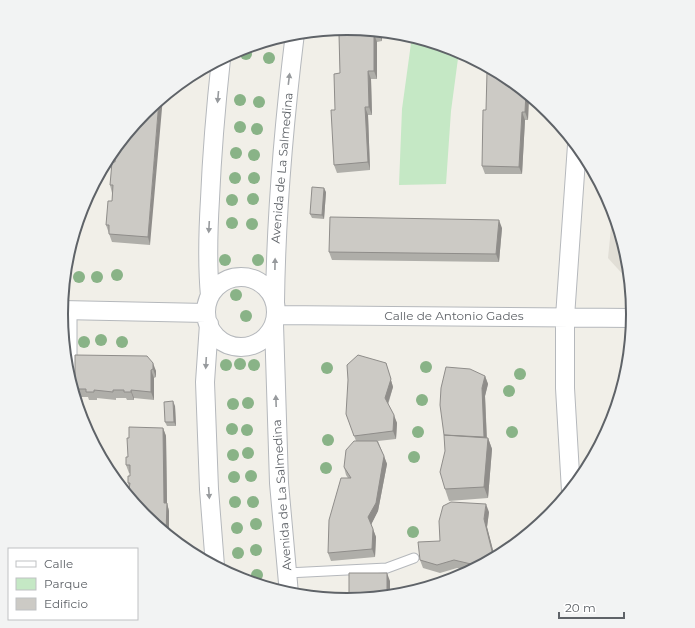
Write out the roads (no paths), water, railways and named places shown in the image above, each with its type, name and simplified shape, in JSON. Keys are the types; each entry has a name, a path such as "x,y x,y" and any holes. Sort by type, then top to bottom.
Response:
{"street":[{"name":"Avenida de La Salmedina","path":"288,587 279,483 275,314 276,242 287,96 294,40"},
{"path":"214,559 209,489 206,390 208,311 207,265 212,152 220,66"},
{"path":"570,483 565,388 565,317 576,155"},
{"path":"239,277 250,279 261,284 270,292 275,314 269,333 261,341 252,346 241,347 231,346 214,334 208,311 218,286 227,280 239,277"},
{"path":"68,310 208,311"},
{"name":"Calle de Antonio Gades","path":"275,314 626,318"}],"lane":[{"path":"287,572 387,568 414,558"}]}
